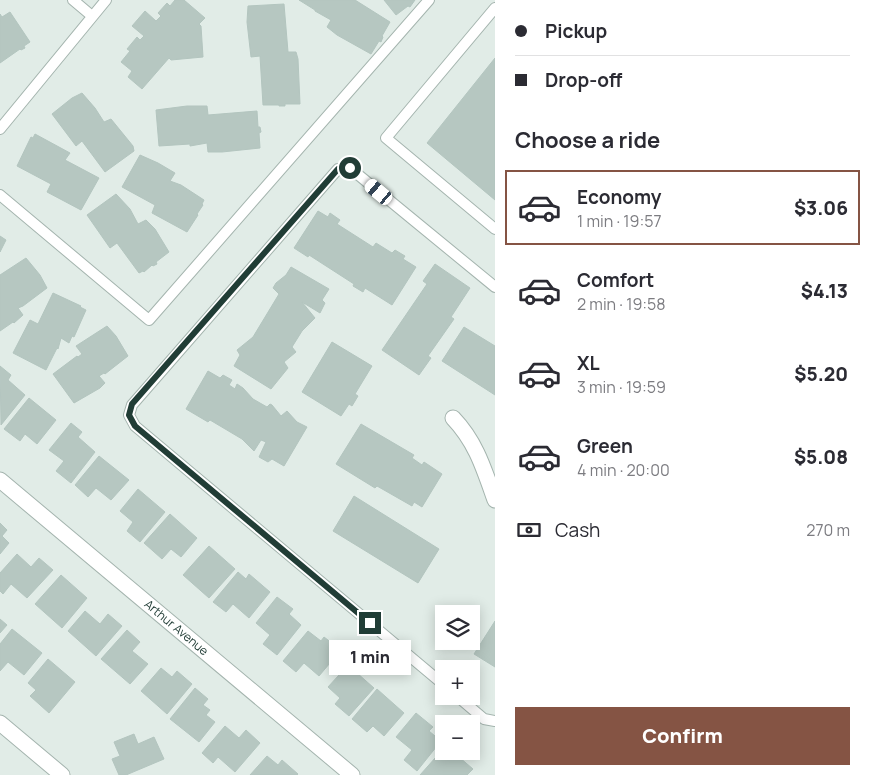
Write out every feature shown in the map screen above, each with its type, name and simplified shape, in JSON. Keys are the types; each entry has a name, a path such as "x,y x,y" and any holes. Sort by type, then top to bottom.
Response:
{"street":[{"path":"453,418 465,431 476,449 495,500"},
{"name":"Arthur Avenue","path":"0,480 352,775"},
{"path":"0,723 62,775"}],"lane":[{"path":"73,0 92,16"},
{"path":"0,129 106,0"},
{"path":"0,194 149,320 429,0"},
{"path":"495,8 386,138 495,229"},
{"path":"435,677 135,426 129,415 132,404 338,169 350,168 495,287"},
{"path":"468,705 484,719 495,721"}],"building":[{"path":"175,0 184,0 205,18 199,24 201,26 203,57 171,60 169,58 142,89 128,77 132,71 121,62 130,51 127,49 137,37 140,40 144,36 132,26 145,11 156,21 161,16 158,13 167,3 170,6"},
{"path":"299,0 355,0 390,22 382,36 381,42 379,41 371,54 337,35 327,27 331,20"},
{"path":"384,0 415,0 410,7 408,6 396,15"},
{"path":"284,4 288,52 296,52 298,59 300,104 285,104 285,106 263,105 260,56 251,57 247,22 248,6"},
{"path":"10,12 30,42 24,46 25,48 20,49 0,63 0,14 2,17"},
{"path":"495,58 495,200 427,143"},
{"path":"82,93 104,122 111,119 133,146 134,151 105,172 82,141 76,146 52,114 72,98"},
{"path":"187,106 207,106 208,115 257,111 258,127 260,127 261,132 259,133 260,148 208,152 207,143 190,146 190,144 159,146 156,110"},
{"path":"35,134 70,153 65,160 99,178 81,210 47,192 51,184 17,166 31,137 33,138"},
{"path":"140,155 175,173 170,181 181,185 204,200 198,215 187,232 152,213 155,205 122,187"},
{"path":"116,194 130,209 138,224 146,220 155,229 169,252 156,262 157,264 152,265 144,272 139,273 117,243 110,248 87,215"},
{"path":"318,211 328,217 330,213 340,220 337,224 373,247 376,243 392,253 395,250 405,256 403,259 416,267 392,305 365,288 363,292 353,286 354,284 309,255 308,257 294,248"},
{"path":"0,236 6,240 0,252"},
{"path":"26,258 40,275 47,288 18,308 23,315 0,331 0,275"},
{"path":"435,264 470,288 451,317 454,319 428,356 431,358 419,375 382,350 427,284 423,281"},
{"path":"291,267 329,289 322,300 325,303 320,313 302,302 315,318 302,331 292,347 296,352 284,362 288,368 271,389 234,366 240,355 237,350 253,337 279,294 273,288"},
{"path":"53,293 86,310 74,337 72,336 69,343 61,338 58,349 46,370 13,353 30,320 38,324"},
{"path":"107,326 116,336 128,356 105,374 99,376 105,383 100,388 74,403 53,374 82,354 76,346"},
{"path":"464,327 495,346 495,395 442,361"},
{"path":"332,342 372,366 355,394 358,396 352,406 349,404 341,416 302,392"},
{"path":"0,366 11,375 8,380 25,395 1,425"},
{"path":"208,371 220,378 223,375 232,380 229,385 235,389 237,384 253,399 267,407 270,404 272,405 281,416 287,411 297,422 307,427 284,466 272,459 268,462 259,457 266,442 261,440 254,451 242,439 210,420 208,422 186,409"},
{"path":"29,398 56,420 37,444 25,434 20,441 4,429"},
{"path":"71,423 82,432 78,437 95,452 71,483 56,471 64,461 49,450"},
{"path":"361,424 414,455 412,458 422,465 424,462 442,474 422,507 414,502 412,506 377,486 375,488 336,464"},
{"path":"99,456 129,480 111,500 96,488 88,497 75,485"},
{"path":"138,489 165,512 140,542 127,531 133,522 120,511"},
{"path":"354,496 439,549 418,583 333,531"},
{"path":"170,514 197,538 181,557 171,549 162,559 144,543"},
{"path":"0,523 7,530 2,536 9,543 0,554"},
{"path":"209,546 235,569 209,598 183,575"},
{"path":"17,554 31,567 39,558 53,570 27,598 11,584 3,594 0,591 0,573"},
{"path":"238,572 246,579 249,574 270,592 249,618 233,604 226,612 213,602"},
{"path":"61,575 87,598 62,628 35,604"},
{"path":"277,597 293,609 289,614 301,625 277,655 263,644 270,635 256,623"},
{"path":"85,611 100,624 108,614 122,626 96,656 68,631"},
{"path":"0,619 7,625 0,633"},
{"path":"495,621 495,667 474,654 477,650 480,650 480,645"},
{"path":"12,629 42,653 24,675 8,662 0,671 0,644"},
{"path":"127,630 140,642 132,651 148,664 130,684 101,659"},
{"path":"308,631 321,641 324,637 341,650 319,676 304,663 296,672 283,661"},
{"path":"48,659 75,682 49,713 30,696 36,690 28,683"},
{"path":"348,665 374,688 349,716 335,704 340,698 328,687"},
{"path":"161,668 172,677 177,671 192,684 167,714 141,691"},
{"path":"195,688 208,699 203,705 210,710 206,715 215,722 199,742 170,719"},
{"path":"377,689 404,713 384,736 373,726 367,732 352,719"},
{"path":"416,713 433,727 429,731 435,736 435,748 417,771 404,760 412,750 396,737"},
{"path":"225,726 239,738 246,730 260,743 235,772 218,757 213,763 202,753"},
{"path":"134,734 138,744 154,737 164,759 126,775 119,775 112,759 120,756 114,742"},
{"path":"267,756 278,765 282,760 298,774 250,775"},
{"path":"435,758 435,760 462,760 473,769 467,775 420,775"}],"route":[{"path":"350,168 338,169 132,404 129,415 135,426 370,623"}]}
